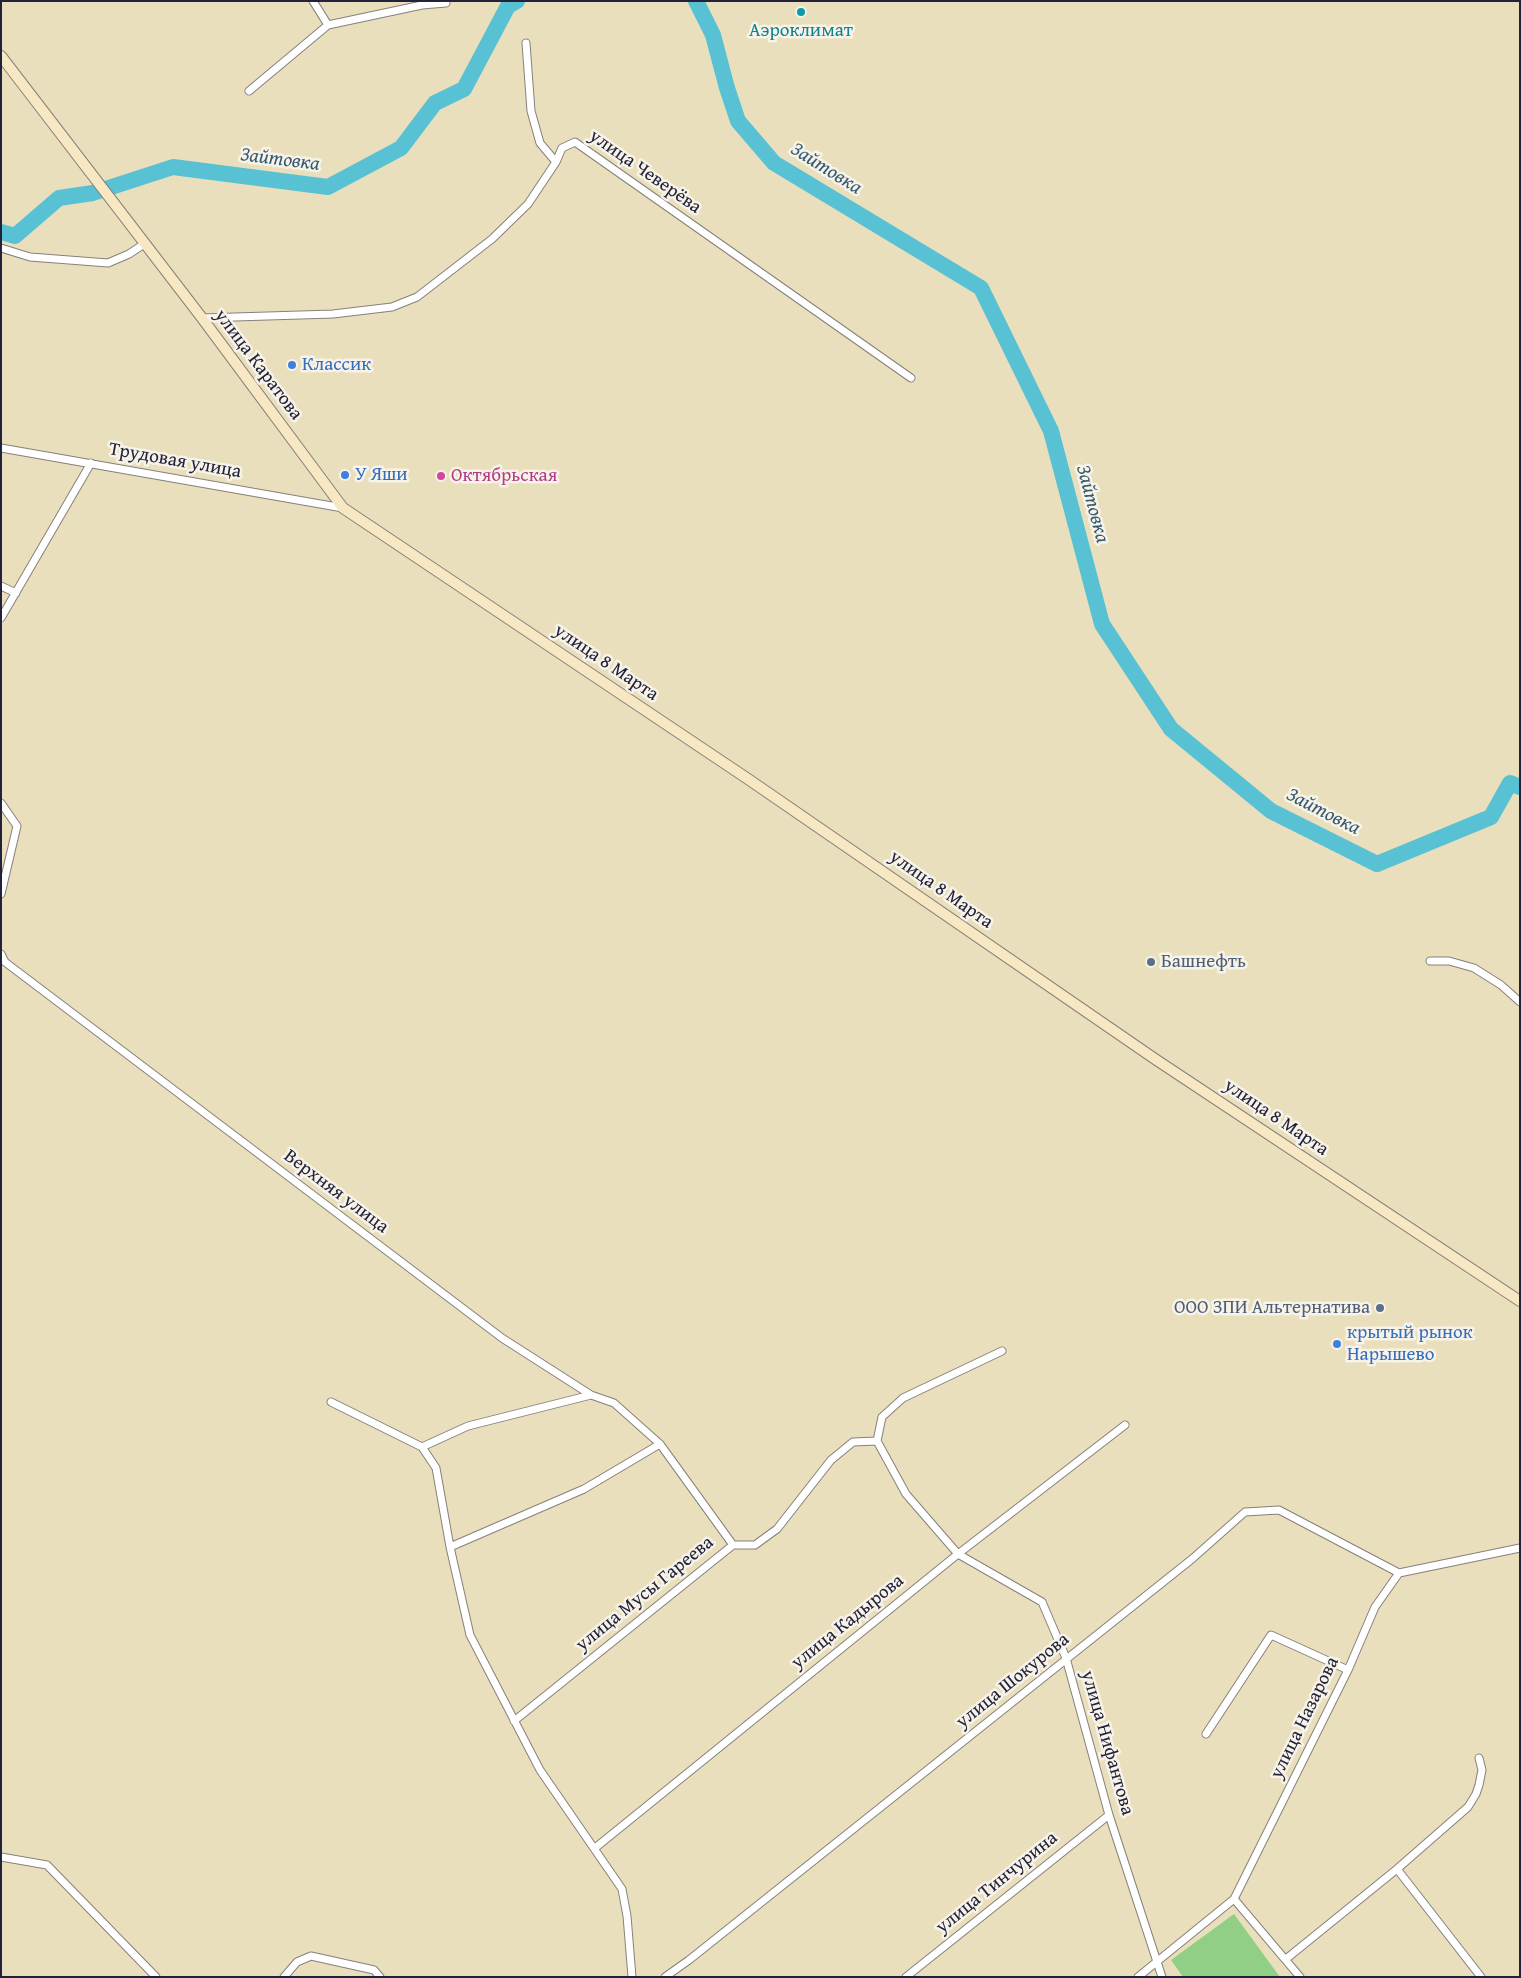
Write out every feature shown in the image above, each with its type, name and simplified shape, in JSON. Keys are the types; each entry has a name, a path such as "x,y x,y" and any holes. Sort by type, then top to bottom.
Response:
{"main road":[{"name":"улица Каратова","path":"1,56 202,318 343,508"},
{"name":"улица 8 Марта","path":"343,508 748,779 1155,1059 1520,1301"}],"street":[{"path":"312,1 328,25"},
{"path":"249,91 328,25 422,4 446,3"},
{"path":"526,43 531,111 540,143 556,162"},
{"name":"улица Чеверёва","path":"202,318 333,314 392,307 417,297 498,233 528,204 556,162 562,148 575,142 911,378"},
{"path":"1,248 30,256 108,263 129,254 144,244"},
{"name":"Трудовая улица","path":"1,448 343,508"},
{"path":"1,618 91,463"},
{"path":"1,586 16,593"},
{"path":"1,803 17,826 1,894"},
{"name":"Верхняя улица","path":"1,954 5,962 502,1338 590,1395 614,1403 660,1444 733,1545"},
{"path":"1430,961 1449,960 1474,968 1500,985 1520,1002"},
{"path":"877,1441 882,1417 903,1398 1002,1351"},
{"path":"422,1447 468,1426 590,1395"},
{"path":"331,1402 422,1447 436,1468 450,1547 470,1635 540,1770 622,1890 627,1916 632,1977"},
{"name":"улица Кадырова","path":"595,1848 958,1554 1125,1425"},
{"name":"улица Мусы Гареева","path":"514,1721 733,1545 754,1545 776,1529 831,1460 853,1442 877,1441"},
{"name":"улица Нифантова","path":"877,1441 906,1494 958,1554 1042,1602 1066,1658 1109,1814 1162,1977"},
{"path":"450,1547 584,1489 660,1444"},
{"name":"улица Шокурова","path":"665,1977 704,1948 1192,1559 1245,1512 1279,1510 1399,1573"},
{"path":"1399,1573 1520,1548"},
{"name":"улица Назарова","path":"1234,1899 1348,1670 1375,1607 1399,1573"},
{"path":"1206,1734 1272,1635 1348,1670"},
{"path":"1286,1958 1397,1869 1468,1806 1476,1794 1479,1785 1482,1770 1479,1758"},
{"name":"улица Тинчурина","path":"906,1977 1109,1814"},
{"path":"1,1856 46,1865 156,1977"},
{"path":"1397,1869 1481,1977"},
{"path":"1138,1977 1234,1899 1286,1958 1300,1977"},
{"path":"284,1977 297,1962 310,1956 374,1970 380,1977"}],"green space":[{"path":"1234,1914 1280,1977 1183,1977 1171,1960"}],"waterway":[{"name":"Зайтовка","path":"1,232 15,236 59,198 93,193 173,167 328,187 401,148 435,103 464,89 508,6 517,1"},
{"name":"Зайтовка","path":"696,1 713,35 738,121 774,163 981,288 1051,431 1102,624 1171,729 1271,811 1377,864 1491,817 1510,783 1520,787"}],"place":[{"name":"Аэроклимат","path":"801,12"},
{"name":"Классик","path":"292,365"},
{"name":"У Яши","path":"345,475"},
{"name":"Октябрьская","path":"441,476"},
{"name":"Башнефть","path":"1151,962"},
{"name":"ООО ЗПИ Альтернатива","path":"1380,1308"},
{"name":"крытый рынок Нарышево","path":"1337,1344"}]}
